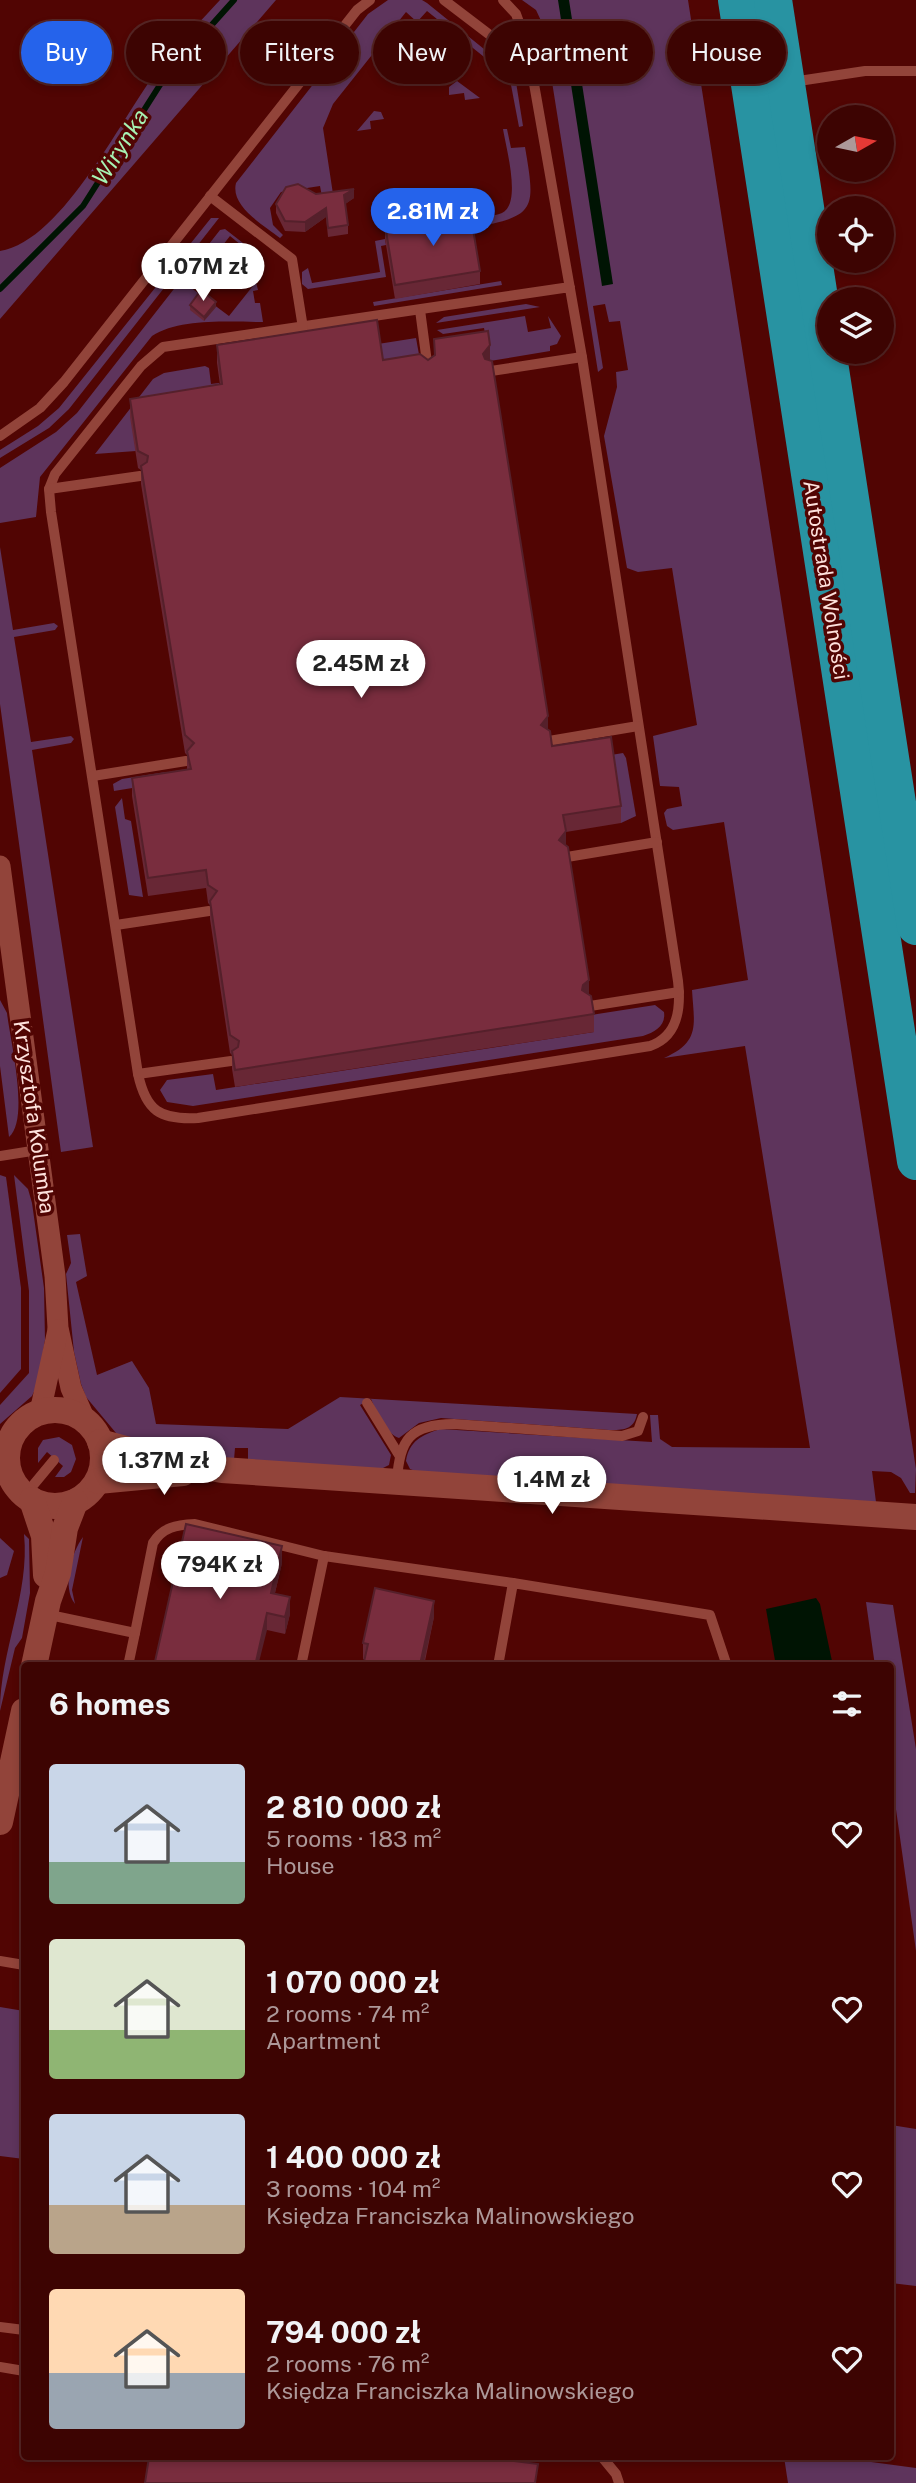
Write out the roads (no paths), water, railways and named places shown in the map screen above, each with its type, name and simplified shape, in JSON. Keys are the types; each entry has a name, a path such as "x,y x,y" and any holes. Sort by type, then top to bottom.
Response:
{"highway":[{"name":"Autostrada Wolności","path":"737,0 916,1161"},
{"name":"Autostrada Wolności","path":"773,0 776,21"},
{"name":"Autostrada Wolności","path":"786,83 916,926"}],"street":[{"name":"Krzysztofa Kolumba","path":"0,866 38,1150 58,1328 71,1388 93,1432"},
{"name":"Krzysztofa Kolumba","path":"40,1412 58,1328"},
{"path":"47,1607 44,1536 28,1498 4,1470 8,1433 40,1412 65,1411 93,1432 156,1457 222,1469 916,1517"},
{"path":"28,1498 60,1506 75,1502 88,1493 98,1481 102,1466 93,1432"},
{"path":"98,1481 132,1475 222,1469"},
{"path":"35,1662 47,1607 56,1583 65,1528 75,1502"},
{"path":"0,1822 21,1725"}],"lane":[{"path":"0,436 47,402 359,5 370,0"},
{"path":"444,0 485,31"},
{"path":"503,0 519,21"},
{"path":"786,83 865,71 916,71"},
{"path":"535,84 570,287 582,357 657,842 679,992 675,1024 664,1039 650,1046 198,1118 167,1117 151,1107 145,1099 138,1074 49,489 55,474 141,366 163,347 228,335 303,328 570,287"},
{"path":"210,197 292,259 303,328"},
{"path":"420,310 430,344 428,370"},
{"path":"491,371 582,357"},
{"path":"49,489 140,476"},
{"path":"549,741 638,726"},
{"path":"93,776 186,761"},
{"path":"567,857 657,842"},
{"path":"116,925 209,911"},
{"path":"590,1006 679,992"},
{"path":"138,1074 231,1061"},
{"path":"0,1156 38,1150"},
{"path":"366,1404 399,1455"},
{"path":"397,1481 399,1455 411,1436 432,1425 454,1424 622,1436 638,1431 643,1417"},
{"path":"28,1498 54,1460"},
{"path":"129,1662 153,1543 159,1533 169,1527 195,1524 324,1556 710,1615 726,1662"},
{"path":"301,1662 324,1556"},
{"path":"499,1662 513,1584"},
{"path":"47,1607 135,1633"},
{"path":"0,1961 21,1964"},
{"path":"0,2327 21,2330"},
{"path":"0,2367 21,2370"},
{"path":"604,2460 616,2474 619,2483"}],"waterway":[{"name":"Wirynka","path":"0,289 83,206 165,77 234,0"}]}
